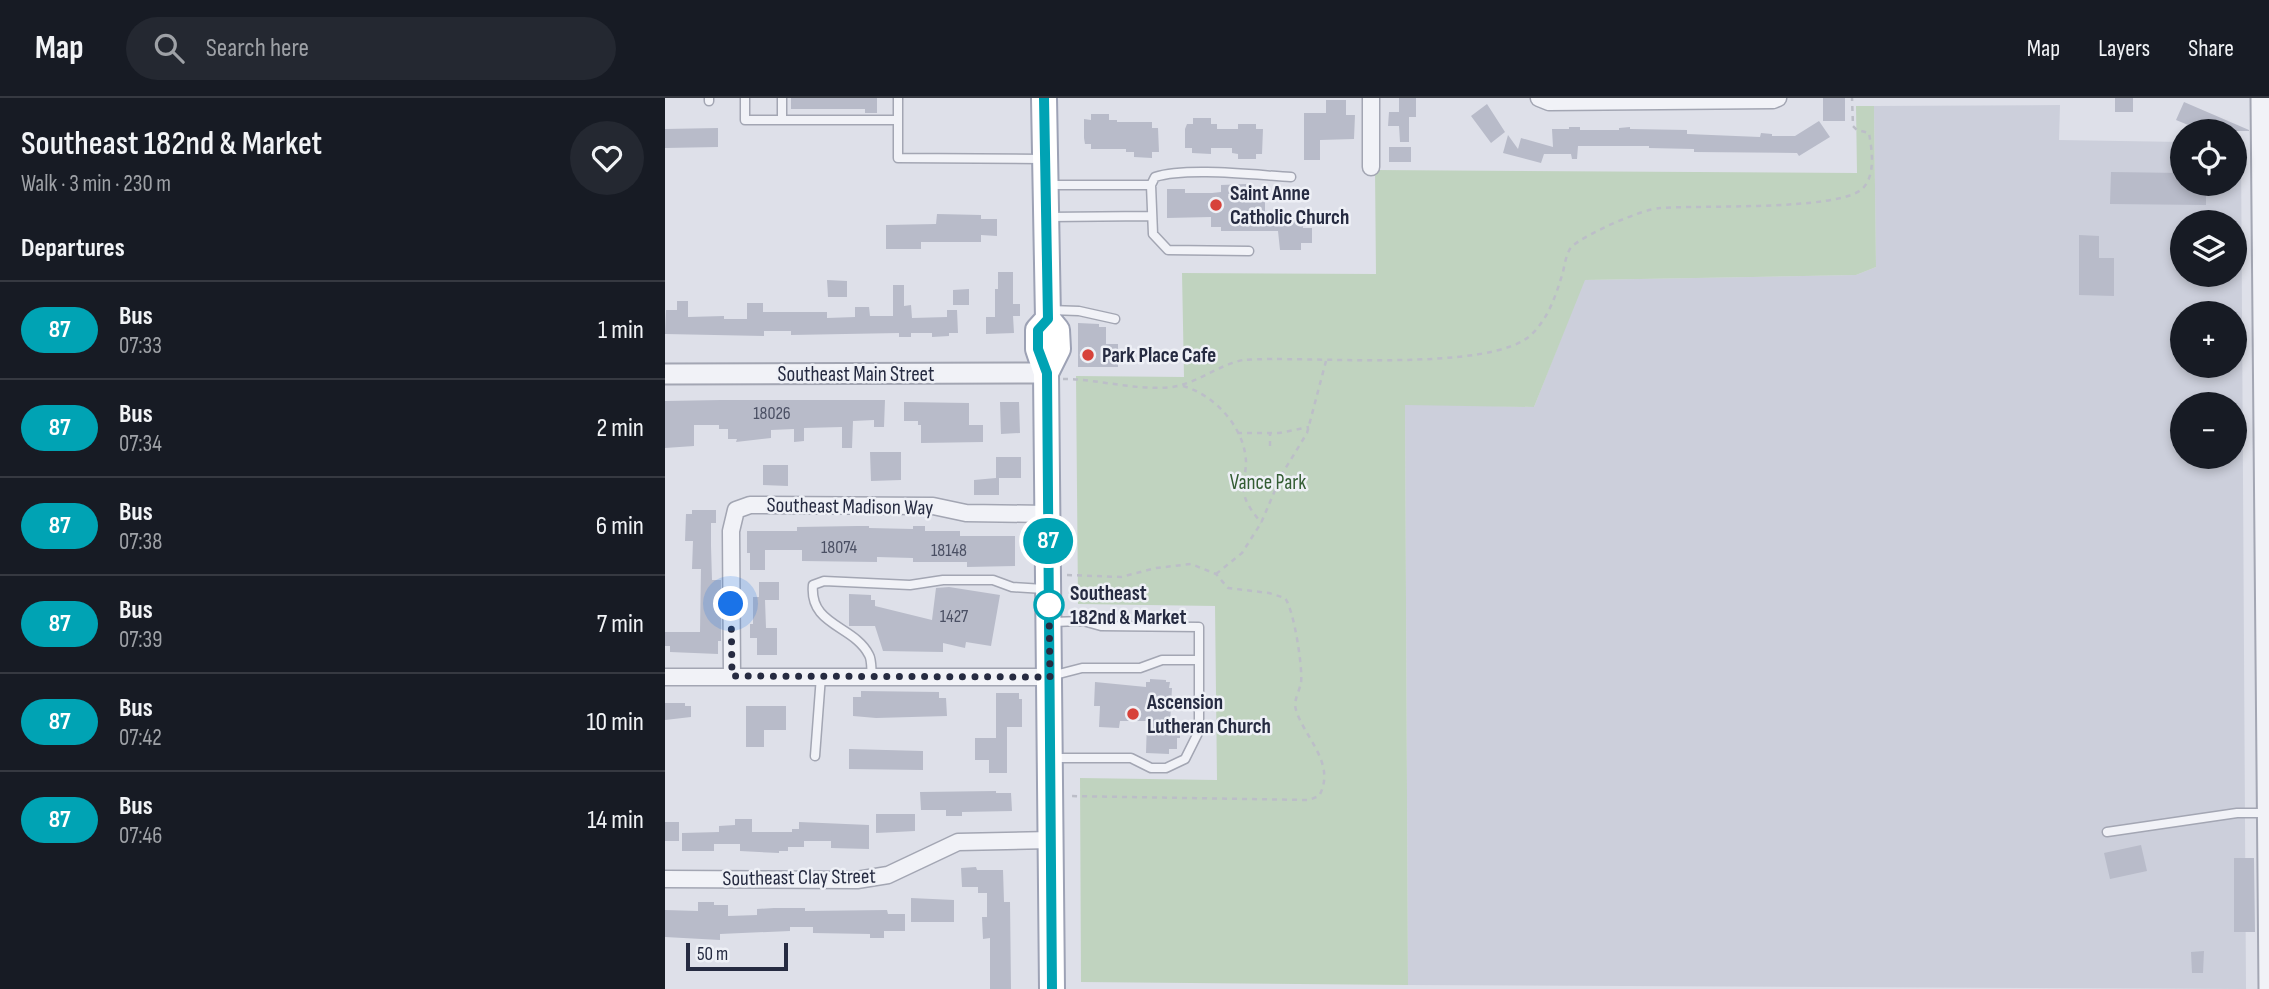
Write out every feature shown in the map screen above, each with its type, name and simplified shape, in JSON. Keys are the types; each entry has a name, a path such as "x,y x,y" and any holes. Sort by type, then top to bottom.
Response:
{"main road":[{"path":"1044,98 1047,314 1058,330 1058,349 1047,376 1052,989"}],"street":[{"path":"1371,98 1371,167"},
{"path":"1539,98 1549,102 1778,98"},
{"path":"2261,98 2265,133 2269,989"},
{"name":"Southeast Main Street","path":"665,374 1047,376"},
{"name":"Southeast Madison Way","path":"732,676 731,531 736,510 750,505 919,506 943,507 966,513 1048,514"},
{"path":"665,677 1050,677"},
{"name":"Southeast Clay Street","path":"665,879 857,880 888,875 958,842 1051,840"}],"lane":[{"path":"745,98 745,120 898,120"},
{"path":"782,98 782,120"},
{"path":"898,98 898,158 1044,159"},
{"path":"1249,251 1168,250 1153,234 1151,185 1155,177 1165,174 1291,177"},
{"path":"1045,185 1151,185"},
{"path":"1046,217 1151,216"},
{"path":"1047,314 1079,311 1115,319"},
{"path":"872,677 869,655 855,639 823,617 812,599 813,586 824,581 910,585 943,580 993,580 1012,587 1049,582"},
{"path":"1049,622 1083,621 1101,626 1199,627 1199,731 1185,759 1166,768 1151,768 1131,758 1050,758"},
{"path":"1050,677 1082,668 1140,668 1162,660 1199,660"},
{"path":"815,756 821,676"},
{"path":"2107,832 2237,813 2268,813"}],"path":[{"path":"1047,376 1153,387 1179,385 1243,360 1445,357 1513,346 1531,335 1550,310 1571,247 1594,234 1657,208 1825,202 1856,194 1866,185 1870,175 1870,141 1869,133 1853,126 1853,98"},
{"path":"1216,574 1242,552 1261,523 1282,474 1309,427 1326,360"},
{"path":"1179,385 1218,406 1237,433 1245,456 1245,496 1261,523"},
{"path":"1237,433 1270,434 1309,427"},
{"path":"1270,434 1270,446"},
{"path":"1049,582 1121,577 1186,564 1216,574 1228,588 1275,594 1285,598 1290,607 1301,675 1295,709 1316,746 1322,765 1323,787 1319,796 1304,800 1051,796"}],"shaded area":[{"path":"2060,105 2059,140 2170,142 2170,196 2241,196 2241,210 2170,210 2170,287 2242,287 2242,301 2170,301 2170,378 2242,378 2242,392 2170,392 2170,469 2243,469 2246,989 1408,985 1405,404 1534,407 1584,280 1856,275 1876,267 1874,106"}],"green space":[{"name":"Vance Park","path":"1856,106 1874,106 1876,267 1856,275 1585,280 1534,407 1405,405 1408,985 1081,982 1080,778 1217,780 1215,606 1078,604 1076,376 1184,377 1182,273 1376,274 1375,170 1857,173"}],"building":[{"path":"791,98 877,98 877,113 865,113 865,109 791,109"},
{"path":"1399,98 1416,98 1416,117 1409,117 1409,142 1400,142 1399,126 1388,126 1389,112 1399,112"},
{"path":"1823,98 1845,98 1845,121 1823,121"},
{"path":"2115,98 2133,98 2133,112 2115,112"},
{"path":"1326,100 1346,100 1346,115 1355,115 1354,139 1320,140 1320,160 1304,160 1304,113 1326,113"},
{"path":"2184,102 2223,119 2176,119"},
{"path":"1487,104 1505,132 1491,143 1471,116"},
{"path":"1091,114 1109,114 1109,120 1117,122 1152,122 1152,128 1158,128 1159,152 1152,152 1152,158 1134,157 1134,152 1126,152 1126,149 1091,149 1091,144 1085,144 1084,119 1091,120"},
{"path":"1193,118 1211,118 1211,124 1217,124 1217,129 1238,129 1238,124 1256,124 1256,129 1263,129 1262,154 1256,154 1256,159 1238,159 1238,154 1232,153 1232,148 1211,148 1211,154 1192,153 1192,148 1185,148 1185,129 1187,124 1193,124"},
{"path":"1819,121 1830,137 1799,156 1797,153 1694,152 1694,149 1649,146 1578,146 1577,159 1572,159 1571,154 1544,154 1541,163 1503,153 1508,135 1518,149 1521,138 1553,147 1552,129 1569,127 1580,127 1580,130 1619,130 1630,127 1687,130 1687,134 1760,137 1761,133 1795,136"},
{"path":"718,128 718,147 665,148 665,129"},
{"path":"1389,147 1411,147 1411,162 1389,162"},
{"path":"2111,172 2170,173 2170,196 2206,196 2206,205 2110,204"},
{"name":"Saint Anne Catholic Church","path":"1246,184 1246,188 1265,188 1265,217 1302,217 1303,228 1312,228 1312,243 1301,243 1301,250 1280,250 1278,231 1221,231 1221,227 1211,227 1211,217 1167,218 1167,189 1185,189 1185,193 1212,193 1221,192 1221,185"},
{"path":"937,214 981,215 981,219 997,219 997,236 981,235 981,242 921,242 921,249 886,249 886,225 936,224"},
{"path":"2079,235 2099,236 2099,258 2114,258 2114,296 2079,295"},
{"path":"998,272 1013,272 1013,304 1020,304 1020,316 1013,316 1014,333 986,334 986,317 995,317"},
{"path":"827,280 847,281 847,297 828,297"},
{"path":"893,285 904,285 904,306 911,305 912,318 947,317 947,310 957,310 958,333 932,337 932,333 911,333 911,337 899,337 899,333 791,335 791,331 764,331 764,336 665,334 666,310 677,310 677,301 688,301 688,317 724,316 724,319 747,319 747,303 763,303 763,312 827,312 827,318 855,317 855,307 869,307 870,316 893,316"},
{"path":"969,289 969,305 953,305 953,290"},
{"path":"1078,323 1106,327 1106,344 1118,344 1118,367 1078,367"},
{"path":"885,400 884,427 874,427 874,420 853,421 852,448 842,448 842,427 804,428 804,441 794,442 794,429 771,430 771,438 736,442 737,439 728,439 728,429 719,429 719,425 694,425 694,446 665,448 665,401"},
{"path":"904,402 969,403 969,425 983,425 983,442 921,443 921,425 918,425 918,421 904,421"},
{"path":"1000,402 1019,402 1020,433 1001,434"},
{"path":"870,452 901,452 901,480 871,481"},
{"path":"996,457 1021,457 1021,478 999,478 999,495 974,495 974,480 996,478"},
{"path":"763,465 788,465 788,486 763,485"},
{"path":"692,510 716,510 716,523 711,523 711,546 712,580 721,580 721,641 718,641 718,654 670,652 670,646 665,646 665,632 700,632 701,569 692,569 693,541 685,541 686,514 692,514"},
{"path":"869,526 913,529 913,526 925,526 925,531 960,531 960,536 1015,536 1015,566 967,567 967,562 913,562 913,558 877,557 877,562 802,561 802,550 765,550 765,570 750,570 747,531"},
{"path":"759,582 779,582 779,600 765,600 766,628 777,628 777,655 757,655 757,638 750,638 753,597 759,597"},
{"path":"949,587 1000,595 991,646 966,642 965,648 943,643 943,652 883,651 875,626 849,626 849,594 871,595 875,606 932,620 936,588"},
{"name":"Ascension Lutheran Church","path":"1150,679 1166,680 1170,682 1169,688 1172,688 1170,724 1180,724 1180,738 1177,738 1177,749 1169,749 1169,754 1146,753 1147,721 1120,721 1119,728 1099,727 1100,706 1094,706 1095,682 1146,687 1146,682 1150,682"},
{"path":"861,691 939,692 939,698 946,698 947,716 853,716 853,697 861,697"},
{"path":"996,693 1019,693 1019,699 1022,699 1022,727 1007,727 1007,773 989,773 989,760 975,760 975,738 996,738"},
{"path":"665,703 685,703 685,706 691,706 691,717 665,720"},
{"path":"746,706 786,706 786,730 764,730 764,747 746,747"},
{"path":"849,749 923,751 923,770 849,769"},
{"path":"920,792 1011,793 1012,811 962,812 962,816 946,816 946,810 921,810"},
{"path":"876,814 915,814 915,831 876,833"},
{"path":"735,819 752,819 752,832 792,832 792,829 799,829 799,822 869,825 869,849 831,848 831,841 804,841 804,847 788,847 788,851 779,853 740,851 740,844 714,844 714,851 682,851 682,833 719,832 719,826 735,825"},
{"path":"665,822 679,822 679,841 665,841"},
{"path":"2141,845 2147,871 2110,879 2104,853"},
{"path":"2234,858 2254,858 2255,932 2234,932"},
{"path":"976,867 977,870 1003,870 1004,902 1010,902 1011,989 990,989 990,938 983,939 982,917 987,917 987,893 978,893 978,887 962,887 961,868"},
{"path":"911,898 954,900 954,922 911,922"},
{"path":"698,902 728,905 728,916 757,915 757,909 774,908 805,908 805,911 887,910 888,914 905,914 905,931 884,931 884,938 870,938 870,934 813,933 813,927 790,927 790,931 720,934 720,940 665,937 665,910 698,911"},
{"path":"2204,951 2203,973 2192,973 2191,952"}],"bus line":[{"name":"87","path":"1044,98 1048,319 1038,330 1038,349 1047,373 1052,989"}],"place":[{"name":"Saint Anne Catholic Church","path":"1216,205"},
{"name":"Park Place Cafe","path":"1088,355"},
{"name":"Southeast 182nd & Market","path":"1049,605"},
{"name":"Ascension Lutheran Church","path":"1133,714"}],"route":[{"path":"731,604 732,676 1050,677 1049,605"}]}
